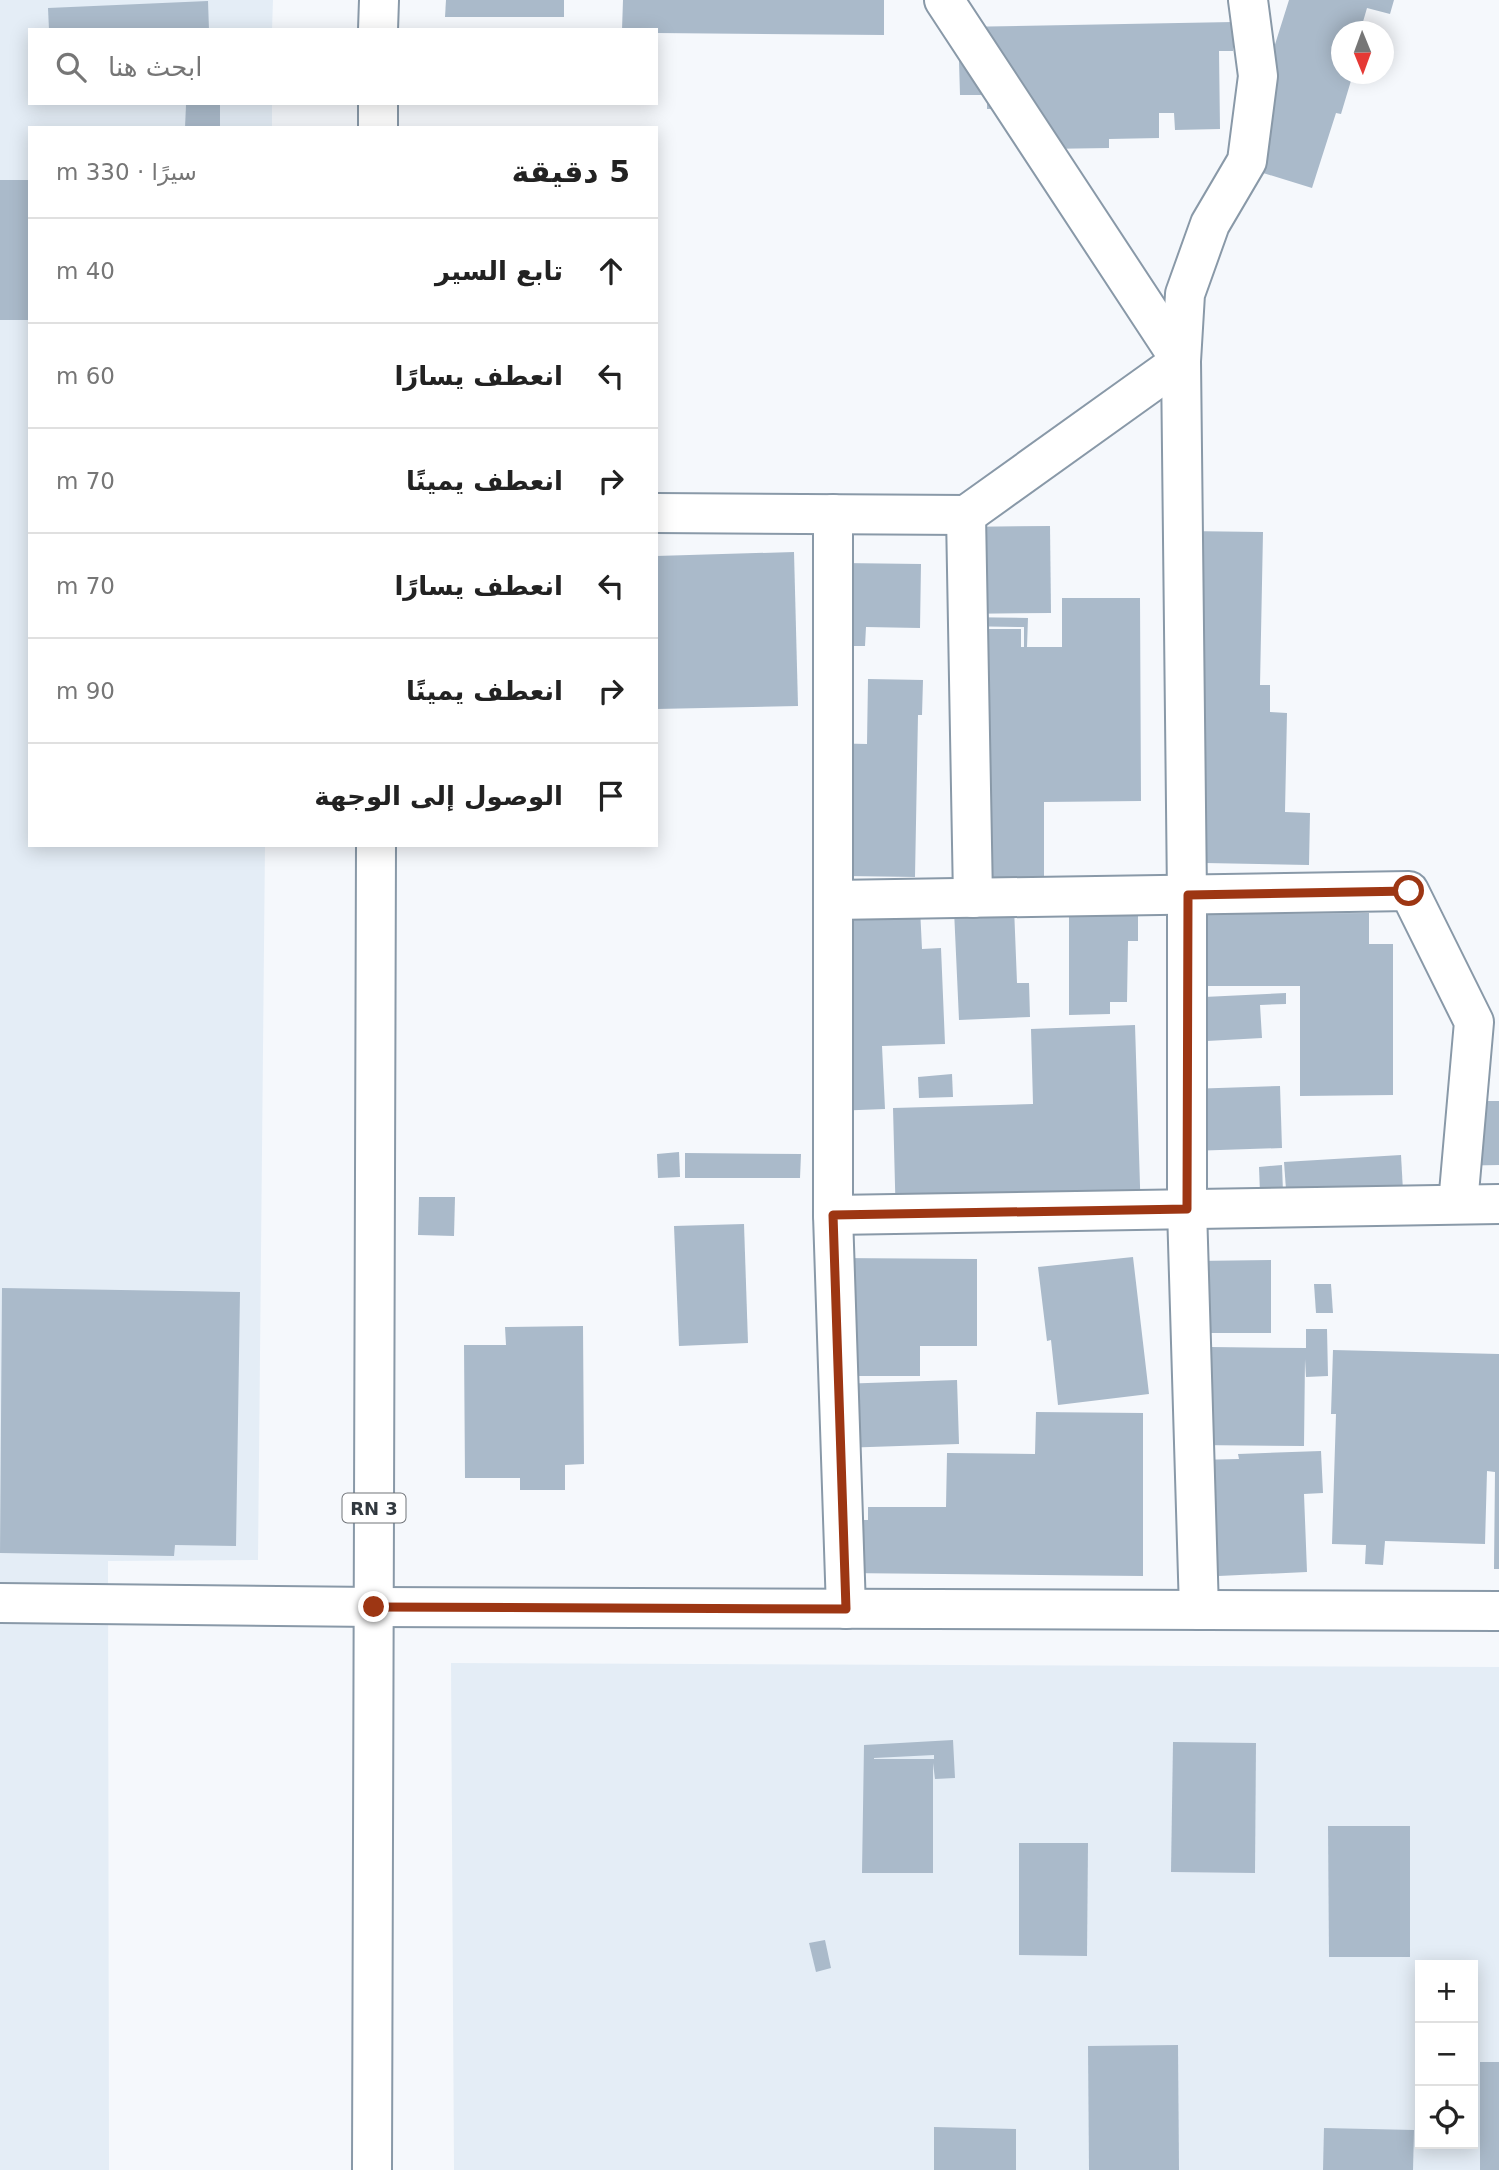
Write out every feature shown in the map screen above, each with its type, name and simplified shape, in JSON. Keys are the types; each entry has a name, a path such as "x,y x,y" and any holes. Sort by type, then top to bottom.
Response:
{"street":[{"path":"378,28 379,0"},
{"path":"944,0 1181,361"},
{"path":"1199,1610 1187,1209 1188,895 1181,361 1185,294 1210,224 1247,161 1258,76 1248,0"},
{"path":"378,105 378,126"},
{"path":"658,513 966,514 1181,361"},
{"path":"833,514 833,1215 846,1609"},
{"path":"966,514 973,898"},
{"name":"RN 3","path":"373,2170 376,847"},
{"path":"833,900 1409,891 1474,1022 1458,1204"},
{"path":"833,1215 1499,1203"},
{"path":"0,1603 1499,1611"}],"shaded area":[{"path":"0,0 273,0 272,28 28,28 28,105 272,105 272,126 28,126 28,847 265,847 258,1560 108,1561 109,2170 0,2170"},
{"path":"451,1663 1499,1667 1499,2170 454,2170"}],"building":[{"path":"446,0 564,0 564,17 445,17"},
{"path":"623,0 884,0 884,35 658,33 658,28 622,28"},
{"path":"1289,0 1394,0 1390,14 1367,8 1363,21 1331,21 1331,84 1350,84 1341,114 1336,113 1312,188 1237,165"},
{"path":"208,1 209,28 49,28 48,8"},
{"path":"1233,22 1233,51 1219,51 1220,129 1175,130 1174,113 1159,113 1159,138 1109,139 1109,148 1044,149 1016,109 987,109 987,95 960,95 958,27"},
{"path":"186,105 220,105 220,126 185,126"},
{"path":"0,180 28,180 28,320 0,320"},
{"path":"1050,526 1051,613 956,614 955,527"},
{"path":"1185,531 1263,532 1260,685 1270,685 1270,712 1287,713 1285,812 1310,813 1309,865 1205,863 1206,807 1180,806"},
{"path":"794,552 798,706 658,709 658,556"},
{"path":"842,563 921,564 920,628 866,627 865,646 841,646"},
{"path":"1062,598 1140,598 1141,801 1044,802 1044,878 955,879 953,629 1021,629 1021,647 1024,647 1024,627 957,626 957,617 1028,618 1027,647 1062,647"},
{"path":"868,679 923,680 922,715 918,715 915,877 848,876 823,743 867,744"},
{"path":"1014,907 1017,983 1029,983 1030,1017 959,1020 954,910"},
{"path":"920,908 922,949 941,948 945,1044 882,1046 885,1109 833,1111 838,911"},
{"path":"1369,913 1369,944 1393,944 1393,1095 1300,1096 1300,986 1179,986 1179,914"},
{"path":"1069,916 1138,916 1138,941 1128,941 1127,1002 1110,1002 1110,1014 1069,1015"},
{"path":"1286,993 1286,1004 1260,1005 1262,1038 1207,1041 1208,1069 1188,1071 1183,998"},
{"path":"1135,1025 1141,1218 896,1224 893,1108 1033,1104 1031,1029"},
{"path":"952,1074 953,1097 919,1098 918,1077"},
{"path":"1280,1086 1282,1148 1190,1151 1188,1089"},
{"path":"1447,1101 1499,1101 1499,1165 1447,1166"},
{"path":"679,1152 680,1177 658,1178 657,1154"},
{"path":"685,1153 801,1154 800,1178 685,1178"},
{"path":"1401,1155 1404,1209 1288,1217 1284,1162"},
{"path":"1282,1165 1283,1192 1260,1193 1259,1167"},
{"path":"419,1197 455,1197 454,1236 418,1235"},
{"path":"744,1224 748,1343 679,1346 674,1226"},
{"path":"1133,1257 1149,1394 1058,1405 1051,1340 1047,1341 1038,1267"},
{"path":"837,1258 977,1259 977,1346 920,1346 920,1376 837,1376"},
{"path":"1271,1260 1271,1333 1196,1333 1195,1261"},
{"path":"1314,1284 1331,1284 1333,1313 1316,1313"},
{"path":"2,1288 240,1292 236,1546 175,1545 174,1556 0,1553"},
{"path":"583,1326 584,1464 565,1465 565,1490 520,1490 520,1478 465,1478 464,1345 506,1345 505,1327"},
{"path":"1306,1329 1327,1329 1328,1376 1306,1377 1305,1359 1304,1446 1195,1445 1210,1382 1210,1347 1306,1348"},
{"path":"1333,1350 1499,1354 1499,1569 1494,1569 1495,1472 1487,1471 1485,1544 1385,1541 1383,1565 1365,1564 1366,1545 1332,1544 1336,1414 1331,1414"},
{"path":"957,1380 959,1444 840,1448 838,1384"},
{"path":"1036,1412 1143,1413 1143,1576 844,1573 844,1520 868,1520 868,1507 946,1507 947,1453 1035,1454"},
{"path":"1321,1451 1323,1493 1304,1494 1307,1572 1197,1577 1195,1460 1239,1459 1238,1454"},
{"path":"953,1740 955,1778 935,1779 933,1763 933,1873 862,1873 864,1745","holes":["934,1755 934,1759 874,1759 874,1758"]},
{"path":"1173,1742 1256,1743 1255,1873 1171,1872"},
{"path":"1328,1826 1410,1826 1410,1957 1329,1957"},
{"path":"1019,1843 1088,1843 1087,1956 1019,1955"},
{"path":"825,1940 831,1968 816,1972 809,1943"},
{"path":"1178,2045 1179,2170 1089,2170 1088,2046"},
{"path":"1480,2062 1499,2062 1499,2170 1480,2170"},
{"path":"934,2127 1016,2129 1016,2170 934,2170"},
{"path":"1324,2128 1414,2130 1413,2170 1323,2170"}],"route":[{"path":"374,1607 846,1609 833,1215 1187,1209 1188,895 1409,891"}]}
